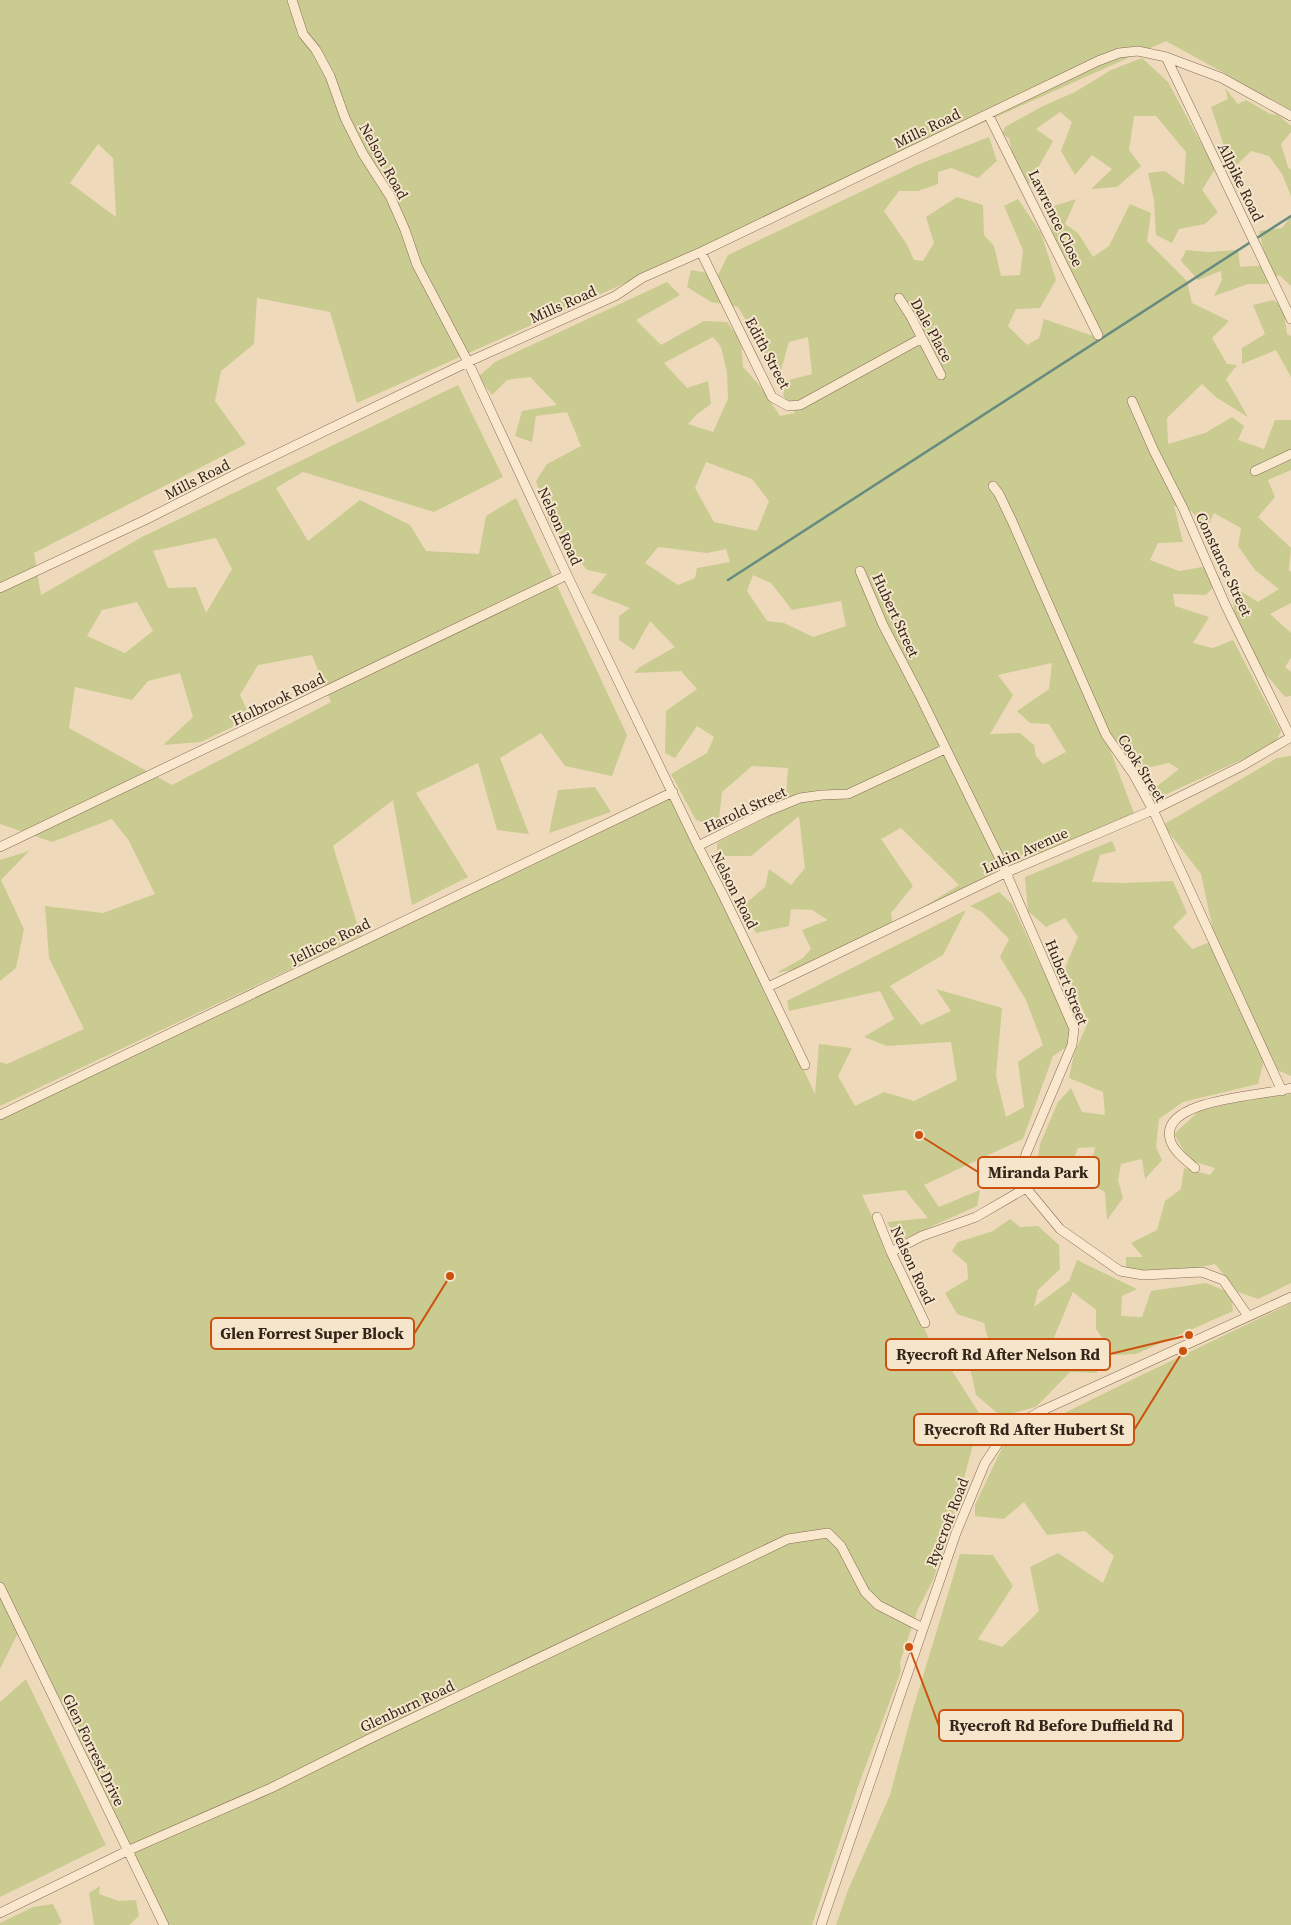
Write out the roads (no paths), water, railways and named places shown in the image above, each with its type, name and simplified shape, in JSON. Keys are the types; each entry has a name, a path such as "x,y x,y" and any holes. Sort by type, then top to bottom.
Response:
{"street":[{"name":"Nelson Road","path":"292,0 302,34 316,50 330,76 352,132 363,154 390,196 405,230 417,265 468,362 567,575 805,1065"},
{"name":"Mills Road","path":"0,588 145,520 468,362 606,300 642,278 701,252 1098,61 1119,53 1138,51 1166,57"},
{"path":"1166,57 1222,78 1291,116"},
{"name":"Allpike Road","path":"1166,57 1291,319"},
{"name":"Lawrence Close","path":"988,114 1098,335"},
{"name":"Edith Street","path":"701,252 772,397 788,406 800,405 922,338"},
{"name":"Dale Place","path":"899,298 941,375"},
{"name":"Constance Street","path":"1132,401 1154,451 1183,508 1225,604 1291,738"},
{"path":"1255,470 1291,454"},
{"name":"Cook Street","path":"992,486 999,494 1012,522 1106,735 1134,775 1153,810 1287,1090"},
{"name":"Hubert Street","path":"860,571 883,625 1000,860 1074,1029 1072,1045 1026,1154 1023,1169 1026,1188"},
{"name":"Holbrook Road","path":"0,847 567,575"},
{"name":"Lukin Avenue","path":"768,987 1005,873 1153,810 1242,766 1291,738"},
{"name":"Harold Street","path":"698,846 768,811 800,798 848,794 945,749"},
{"name":"Jellicoe Road","path":"0,1115 673,792"},
{"path":"1195,1168 1179,1153 1170,1141 1169,1129 1176,1118 1204,1104 1287,1090"},
{"path":"891,1252 922,1236 976,1217 1026,1188 1060,1229 1120,1271 1143,1275 1202,1272 1224,1280 1248,1316"},
{"name":"Nelson Road","path":"877,1217 891,1252 925,1323"},
{"name":"Ryecroft Road","path":"821,1925 956,1533 985,1464 999,1442 1017,1425 1041,1411 1291,1297"},
{"name":"Glenburn Road","path":"0,1913 127,1851 271,1788 788,1538 828,1533 841,1546 865,1592 878,1605 923,1628"},
{"name":"Glen Forrest Drive","path":"0,1587 164,1925"}],"waterway":[{"path":"728,580 1291,216"}],"place":[{"name":"Miranda Park","path":"919,1135"},
{"name":"Glen Forrest Super Block","path":"450,1276"},
{"name":"Ryecroft Rd After Nelson Rd","path":"1189,1335"},
{"name":"Ryecroft Rd After Hubert St","path":"1183,1351"},
{"name":"Ryecroft Rd Before Duffield Rd","path":"909,1647"}]}
